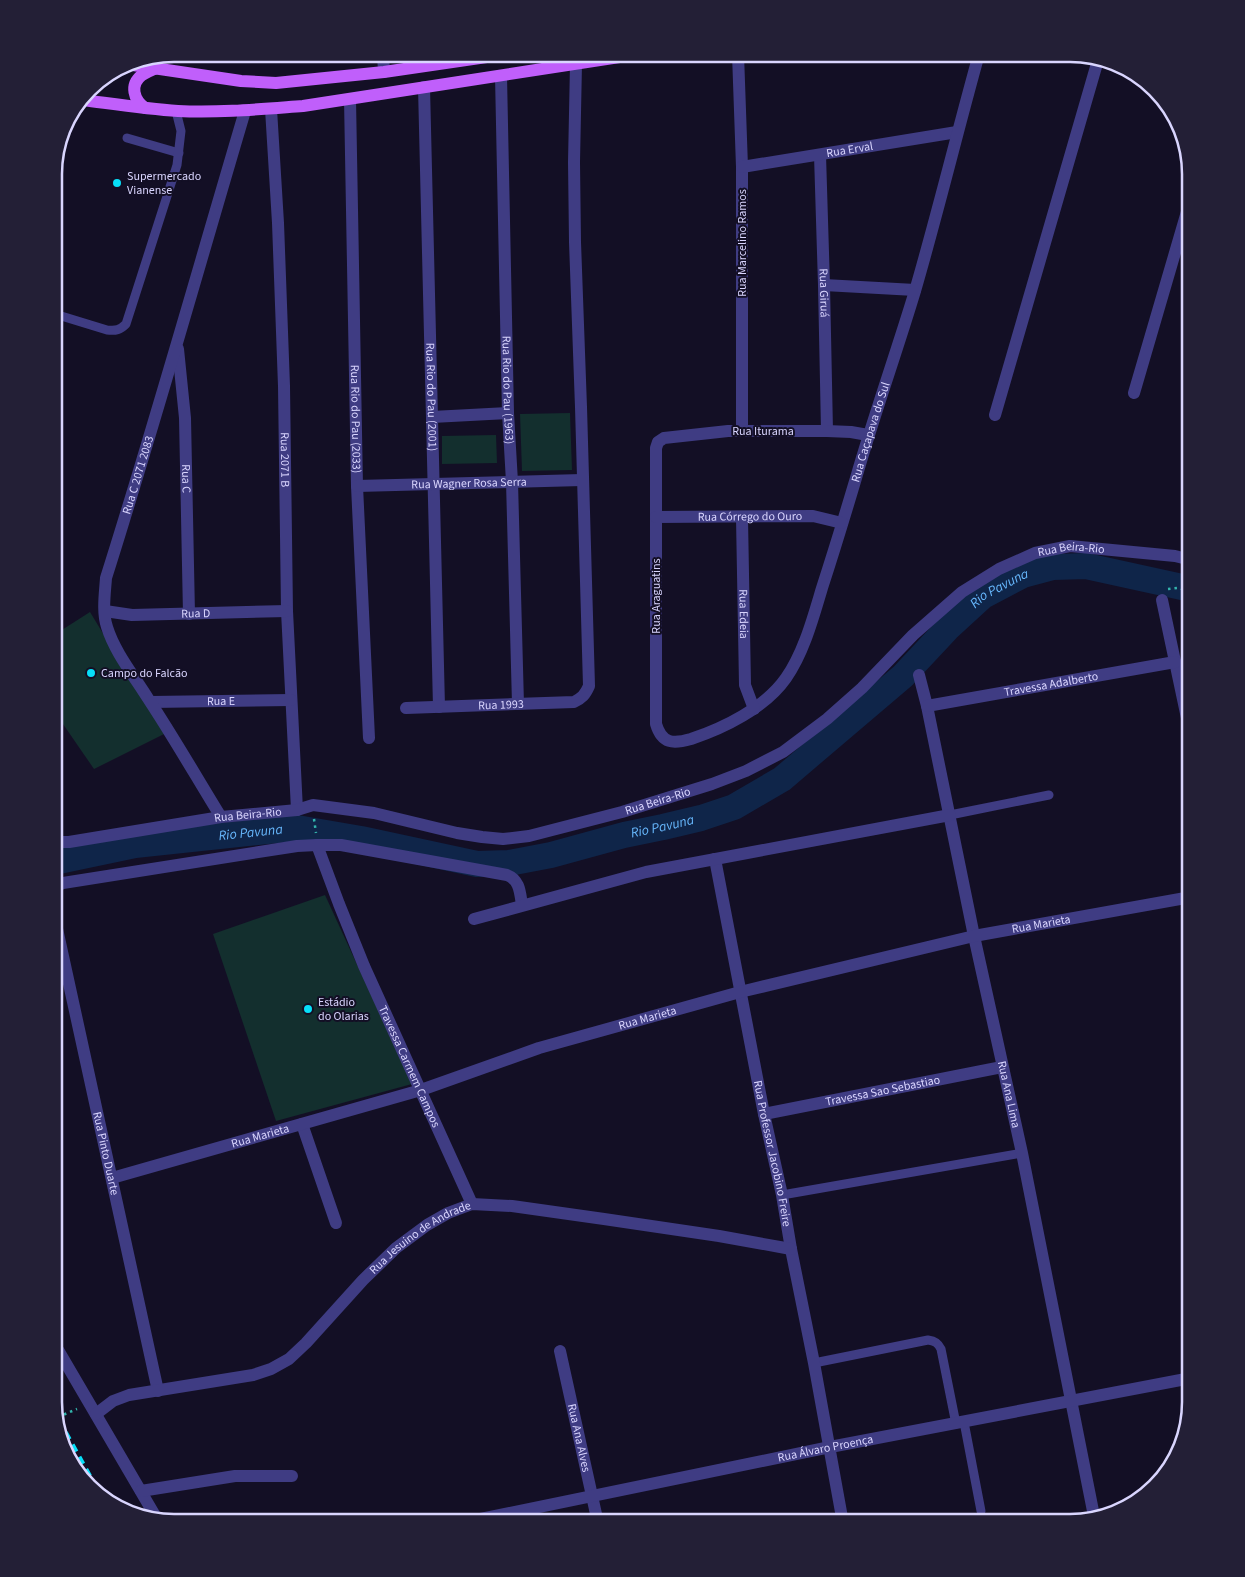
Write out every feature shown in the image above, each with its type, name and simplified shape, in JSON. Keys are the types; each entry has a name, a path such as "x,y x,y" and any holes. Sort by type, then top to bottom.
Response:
{"main road":[{"path":"145,66 224,79 276,83 321,80 445,63"},
{"path":"90,101 176,111 271,109 304,106 582,63"},
{"path":"146,108 139,103 135,96 134,87 138,79 144,74 157,68"},
{"path":"357,98 373,88 384,72"}],"street":[{"path":"384,63 384,72"},
{"name":"Rua Marcelino Ramos","path":"738,63 742,167 742,431"},
{"name":"Rua Caçapava do Sul","path":"673,742 710,733 754,709 778,688 798,655 809,629 868,435 915,290 976,63"},
{"path":"576,64 575,242 582,480"},
{"path":"995,415 1096,65"},
{"name":"Rua Rio do Pau (1963)","path":"501,76 508,413 512,482 518,704"},
{"name":"Rua Rio do Pau (2001)","path":"424,88 439,707"},
{"name":"Rua Rio do Pau (2033)","path":"357,98 357,486 369,738"},
{"name":"Rua 2071 B","path":"271,109 278,223 287,611 297,810"},
{"name":"Rua C 2071 2083","path":"221,817 119,653 111,637 106,626 106,578 163,387 178,344 193,286 245,111"},
{"name":"Rua Erval","path":"742,167 957,132"},
{"name":"Rua Giruá","path":"820,155 827,431"},
{"path":"1134,393 1182,229"},
{"path":"824,285 915,290"},
{"name":"Rua C","path":"178,344 185,418 189,614"},
{"path":"432,418 508,413"},
{"name":"Rua Iturama","path":"658,442 664,438 728,431 827,431 868,435"},
{"name":"Rua Araguatins","path":"658,442 656,448 656,724 661,736 673,742"},
{"name":"Rua Wagner Rosa Serra","path":"357,486 582,480"},
{"name":"Rua 1993","path":"406,708 574,702 586,694 589,686 582,480"},
{"name":"Rua Córrego do Ouro","path":"656,518 813,516 842,523"},
{"name":"Rua Edeia","path":"742,518 745,685 754,709"},
{"name":"Rua Beira-Rio","path":"63,842 221,817 297,810 313,805 374,813 482,838 529,836 622,812 712,784 746,771 783,752 862,688 913,635 962,592 999,569 1035,553 1070,546 1182,558"},
{"path":"1162,600 1182,692"},
{"name":"Rua D","path":"105,611 132,615 287,611"},
{"name":"Travessa Adalberto","path":"927,706 1176,662"},
{"name":"Rua Ana Lima","path":"919,674 1022,1153 1093,1512"},
{"name":"Rua E","path":"151,702 291,700"},
{"path":"474,919 646,872 950,815"},
{"name":"Travessa Carmem Campos","path":"317,845 364,966 472,1204"},
{"path":"63,884 296,846 341,845 507,875 513,877 518,882 522,905"},
{"name":"Rua Professor Jacobino Freire","path":"715,859 764,1114 782,1194 790,1249 814,1363 841,1514"},
{"name":"Rua Marieta","path":"112,1178 421,1090 539,1048 740,992 974,936 1182,899"},
{"name":"Rua Pinto Duarte","path":"63,956 158,1391"},
{"name":"Travessa Sao Sebastiao","path":"764,1114 1002,1067"},
{"path":"302,1124 336,1223"},
{"name":"Rua Jesuino de Andrade","path":"93,1409 129,1395 253,1375 271,1369 289,1359 306,1343 363,1280 396,1248 427,1225 472,1204 512,1206 604,1219 719,1236 790,1249"},
{"name":"Rua Ana Alves","path":"560,1352 596,1514"},
{"path":"63,1358 154,1513"},
{"name":"Rua Álvaro Proença","path":"505,1514 830,1447 1182,1380"},
{"path":"141,1491 235,1476 292,1476"}],"lane":[{"path":"63,317 115,331 126,324 179,153 181,131 176,111"},
{"path":"126,138 179,153"},
{"path":"950,815 1049,795"},
{"path":"782,1194 1022,1153"},
{"path":"814,1363 928,1340 939,1344 981,1511"}],"path":[{"path":"1162,600 1164,592 1169,588 1182,589"},
{"path":"63,1416 93,1409"}],"green space":[{"path":"570,413 572,470 522,471 520,414"},
{"path":"496,435 497,463 442,464 442,436"},
{"name":"Campo do Falcão","path":"90,612 164,734 94,769 63,724 63,629"},
{"name":"Estádio do Olarias","path":"325,895 412,1084 276,1121 213,934"}],"waterway":[{"name":"Rio Pavuna","path":"63,860 135,845 297,828 361,839 477,864 509,863 551,855 624,835 701,818 734,807 782,779 903,676 947,629 983,596 1023,575 1053,567 1086,566 1182,587"}],"railway":[{"path":"68,1435 90,1476"}],"place":[{"name":"Supermercado Vianense","path":"117,183"},
{"name":"Campo do Falcão","path":"91,673"},
{"name":"Estádio do Olarias","path":"308,1009"}]}
